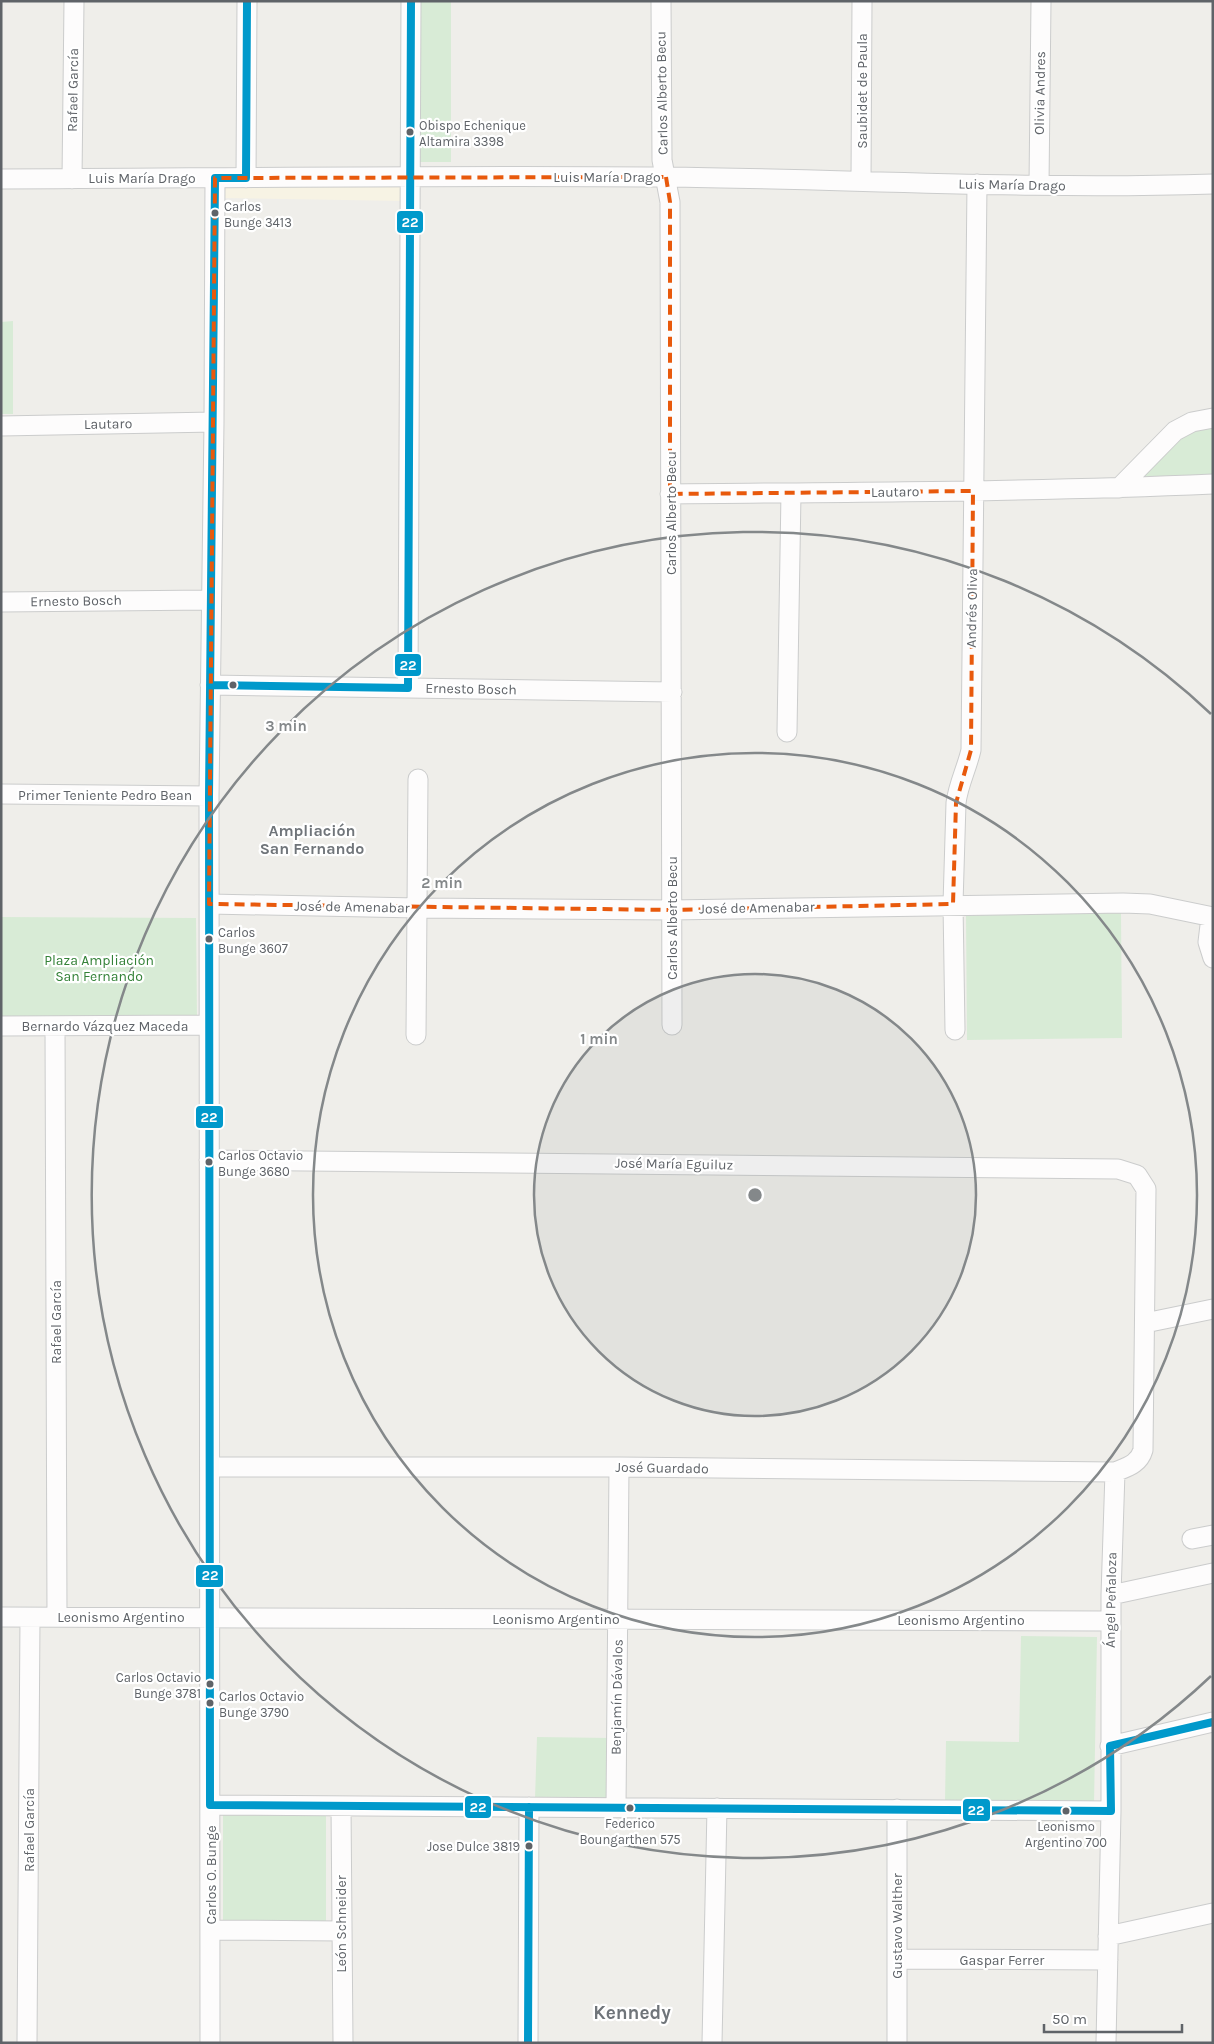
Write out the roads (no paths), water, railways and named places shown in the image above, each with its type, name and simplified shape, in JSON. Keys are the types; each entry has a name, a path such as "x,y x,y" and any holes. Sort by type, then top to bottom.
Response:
{"street":[{"name":"Rafael García","path":"72,179 74,1"},
{"path":"246,178 247,1"},
{"path":"408,688 411,1"},
{"name":"Carlos Alberto Becu","path":"661,1 662,160 670,202 672,1025"},
{"name":"Saubidet de Paula","path":"861,181 862,1"},
{"name":"Olivia Andres","path":"1039,185 1041,1"},
{"name":"Luis María Drago","path":"1,179 410,176 861,181 1119,187 1213,184"},
{"name":"Carlos O. Bunge","path":"210,2043 209,796 215,178"},
{"name":"Andrés Oliva","path":"955,1030 954,904 956,803 957,791 971,750 977,184"},
{"path":"1120,488 1175,430 1192,422 1213,418"},
{"name":"Lautaro","path":"1,426 214,422"},
{"name":"Lautaro","path":"670,494 973,491 1213,484"},
{"path":"787,732 791,493"},
{"name":"Ernesto Bosch","path":"1,602 210,600"},
{"name":"Ernesto Bosch","path":"210,685 672,692"},
{"path":"416,1034 418,778"},
{"name":"Primer Teniente Pedro Bean","path":"1,794 209,796"},
{"name":"José de Amenabar","path":"210,904 672,910 954,904 1150,904 1212,917"},
{"path":"1212,917 1208,942 1213,958"},
{"name":"Bernardo Vázquez Maceda","path":"1,1026 209,1025"},
{"name":"Rafael García","path":"55,1026 56,1617"},
{"name":"José María Eguiluz","path":"209,1160 1118,1169 1137,1175 1146,1189 1145,1323"},
{"path":"1115,1472 1136,1463 1141,1458 1143,1450 1145,1323 1213,1308"},
{"name":"José Guardado","path":"210,1467 619,1467 1115,1472"},
{"name":"Benjamín Dávalos","path":"616,1807 619,1467"},
{"name":"Ángel Peñaloza","path":"1106,2043 1111,1811 1110,1621 1115,1472"},
{"path":"1192,1539 1213,1535"},
{"path":"1111,1595 1213,1573"},
{"name":"Leonismo Argentino","path":"1,1617 1110,1621"},
{"name":"Rafael García","path":"28,2043 30,1618"},
{"path":"1110,1746 1213,1722"},
{"path":"210,1805 1111,1811"},
{"name":"León Schneider","path":"341,1806 343,2043"},
{"path":"528,2043 529,1807"},
{"path":"712,2043 717,1808"},
{"name":"Gustavo Walther","path":"896,1810 897,2043"},
{"path":"1108,1936 1213,1913"},
{"path":"211,1930 341,1931"},
{"name":"Gaspar Ferrer","path":"897,1959 1108,1960"}],"place":[{"name":"Obispo Echenique Altamira 3398","path":"410,132"},
{"name":"Carlos Bunge 3413","path":"215,213"},
{"name":"Carlos Bunge 3607","path":"209,939"},
{"name":"Carlos Octavio Bunge 3680","path":"209,1162"},
{"name":"Carlos Octavio Bunge 3781","path":"210,1684"},
{"name":"Carlos Octavio Bunge 3790","path":"210,1703"},
{"name":"Federico Boungarthen 575","path":"630,1808"},
{"name":"Leonismo Argentino 700","path":"1066,1811"},
{"name":"Jose Dulce 3819","path":"529,1846"}],"district":[{"name":"Ampliación San Fernando","path":"312,839"},
{"name":"Kennedy","path":"632,2013"}],"park label":[{"name":"Plaza Ampliación San Fernando","path":"99,968"}]}
